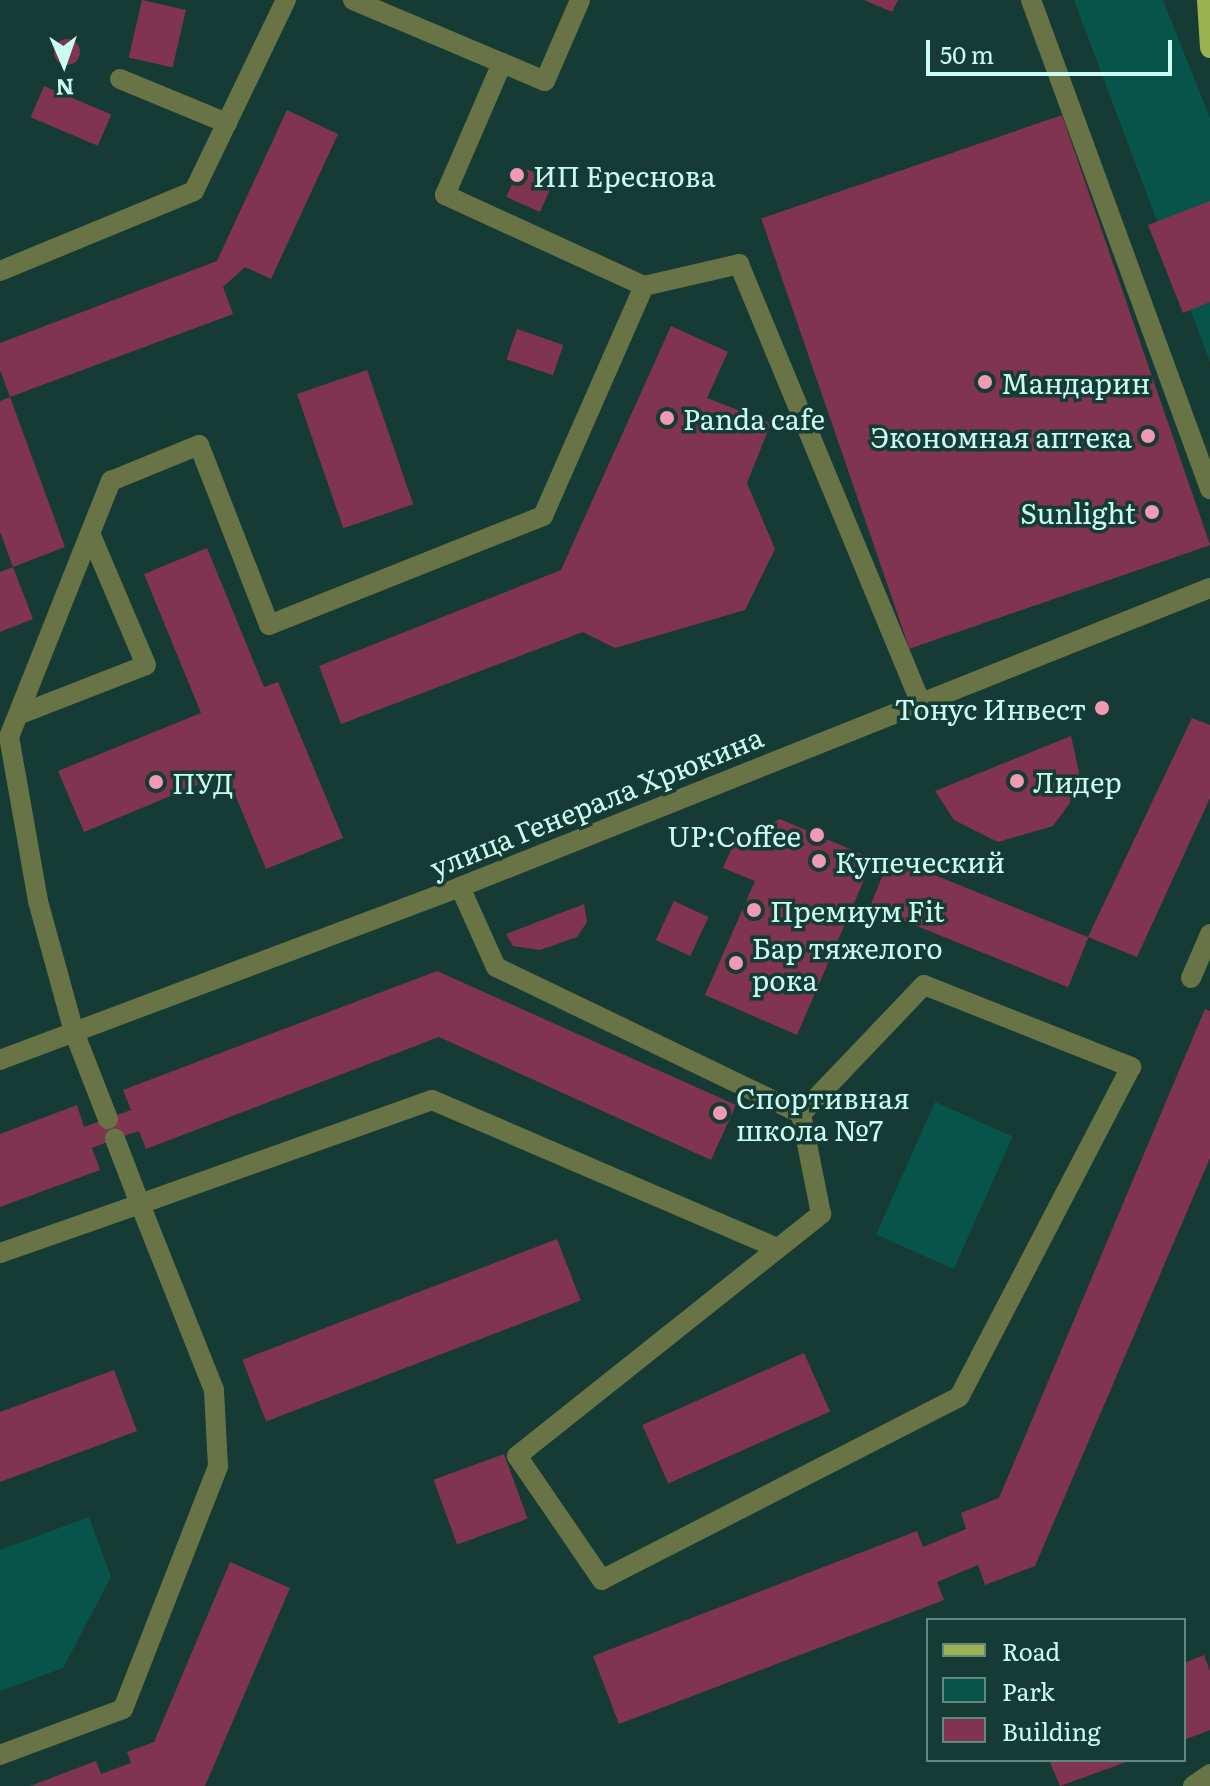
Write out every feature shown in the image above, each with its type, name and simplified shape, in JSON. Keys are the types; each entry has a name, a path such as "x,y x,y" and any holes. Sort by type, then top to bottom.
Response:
{"main road":[{"path":"1207,0 1210,48"}],"street":[{"path":"0,271 194,191 286,0"},
{"path":"353,0 545,81 580,0"},
{"path":"1031,0 1210,489"},
{"path":"502,63 445,195 644,286 739,264 920,700"},
{"path":"120,79 227,123"},
{"path":"108,1119 74,1032 38,901 9,737 111,481 199,445 269,625 543,516 644,286"},
{"path":"18,715 146,665 90,533"},
{"name":"улица Генерала Хрюкина","path":"0,1060 460,887 920,700 1210,588"},
{"path":"460,887 496,967 801,1114"},
{"path":"1191,978 1210,934"},
{"path":"924,985 1131,1067 959,1397 602,1580 517,1456 821,1214 801,1114 924,985"},
{"path":"0,1253 432,1100 778,1248"},
{"path":"0,1755 123,1709 218,1467 214,1390 115,1139"},
{"path":"1193,1786 1210,1774"}],"green space":[{"path":"1074,0 1163,0 1210,118 1210,362"},
{"path":"935,1102 1013,1137 954,1269 876,1234"},
{"path":"89,1517 111,1577 63,1668 0,1691 0,1550"}],"building":[{"path":"142,0 186,10 173,68 129,57"},
{"path":"864,0 898,0 892,12"},
{"path":"67,39 76,43 80,52 76,61 67,65 58,61 54,52 58,43"},
{"path":"44,86 111,115 98,146 31,117"},
{"path":"287,110 338,134 271,279 245,267 223,287 233,314 10,397 0,370 0,343 217,261"},
{"name":"Мандарин","path":"1062,115 1210,545 909,649 761,219"},
{"path":"520,166 554,181 540,212 506,197"},
{"path":"1210,201 1210,302 1183,313 1148,225"},
{"path":"671,326 728,352 707,398 771,423 747,483 775,549 745,610 615,648 583,632 341,724 319,666 561,570"},
{"path":"517,329 563,345 553,375 507,359"},
{"path":"367,370 413,504 343,528 297,394"},
{"path":"10,397 65,547 13,567 0,532 0,401"},
{"path":"207,548 264,687 278,682 343,838 266,869 226,773 84,832 58,771 201,713 144,574"},
{"path":"13,567 33,619 0,632 0,572"},
{"path":"1192,718 1210,725 1210,798 1137,957 1088,937"},
{"name":"Лидер","path":"1071,736 1079,772 1072,800 1053,826 998,842 954,820 935,791"},
{"path":"780,819 873,859 797,1035 705,995 755,881 723,868 734,843"},
{"path":"890,857 1088,937 1068,987 870,907"},
{"path":"674,901 708,917 690,956 656,940"},
{"path":"584,904 587,922 577,937 540,950 513,946 506,934"},
{"path":"437,971 736,1105 711,1160 439,1037 146,1149 139,1131 115,1139 92,1148 100,1170 0,1207 0,1134 77,1105 84,1127 131,1110 123,1090"},
{"path":"1205,1009 1210,1011 1210,1158 1035,1566 985,1585 978,1565 937,1582 944,1600 619,1724 593,1656 917,1531 923,1547 966,1529 961,1513 999,1498"},
{"path":"557,1239 581,1301 266,1421 242,1360"},
{"path":"804,1353 830,1411 668,1483 642,1425"},
{"path":"114,1370 137,1431 0,1482 0,1412"},
{"path":"504,1454 528,1519 457,1544 434,1480"},
{"path":"230,1562 290,1588 205,1786 30,1786 96,1761 101,1774 131,1763 127,1752 154,1742"},
{"path":"1204,1655 1210,1671 1210,1730 1186,1739 1186,1662"},
{"path":"1050,1762 1126,1762 1060,1786"}],"place":[{"name":"ИП Ереснова","path":"517,175"},
{"name":"Мандарин","path":"985,382"},
{"name":"Panda cafe","path":"667,418"},
{"name":"Экономная аптека","path":"1148,436"},
{"name":"Sunlight","path":"1152,512"},
{"name":"Тонус Инвест","path":"1102,708"},
{"name":"Лидер","path":"1017,781"},
{"name":"ПУД","path":"156,782"},
{"name":"UP:Coffee","path":"817,835"},
{"name":"Купеческий","path":"819,861"},
{"name":"Премиум Fit","path":"754,910"},
{"name":"Бар тяжелого рока","path":"736,963"},
{"name":"Спортивная школа №7","path":"720,1113"}]}
